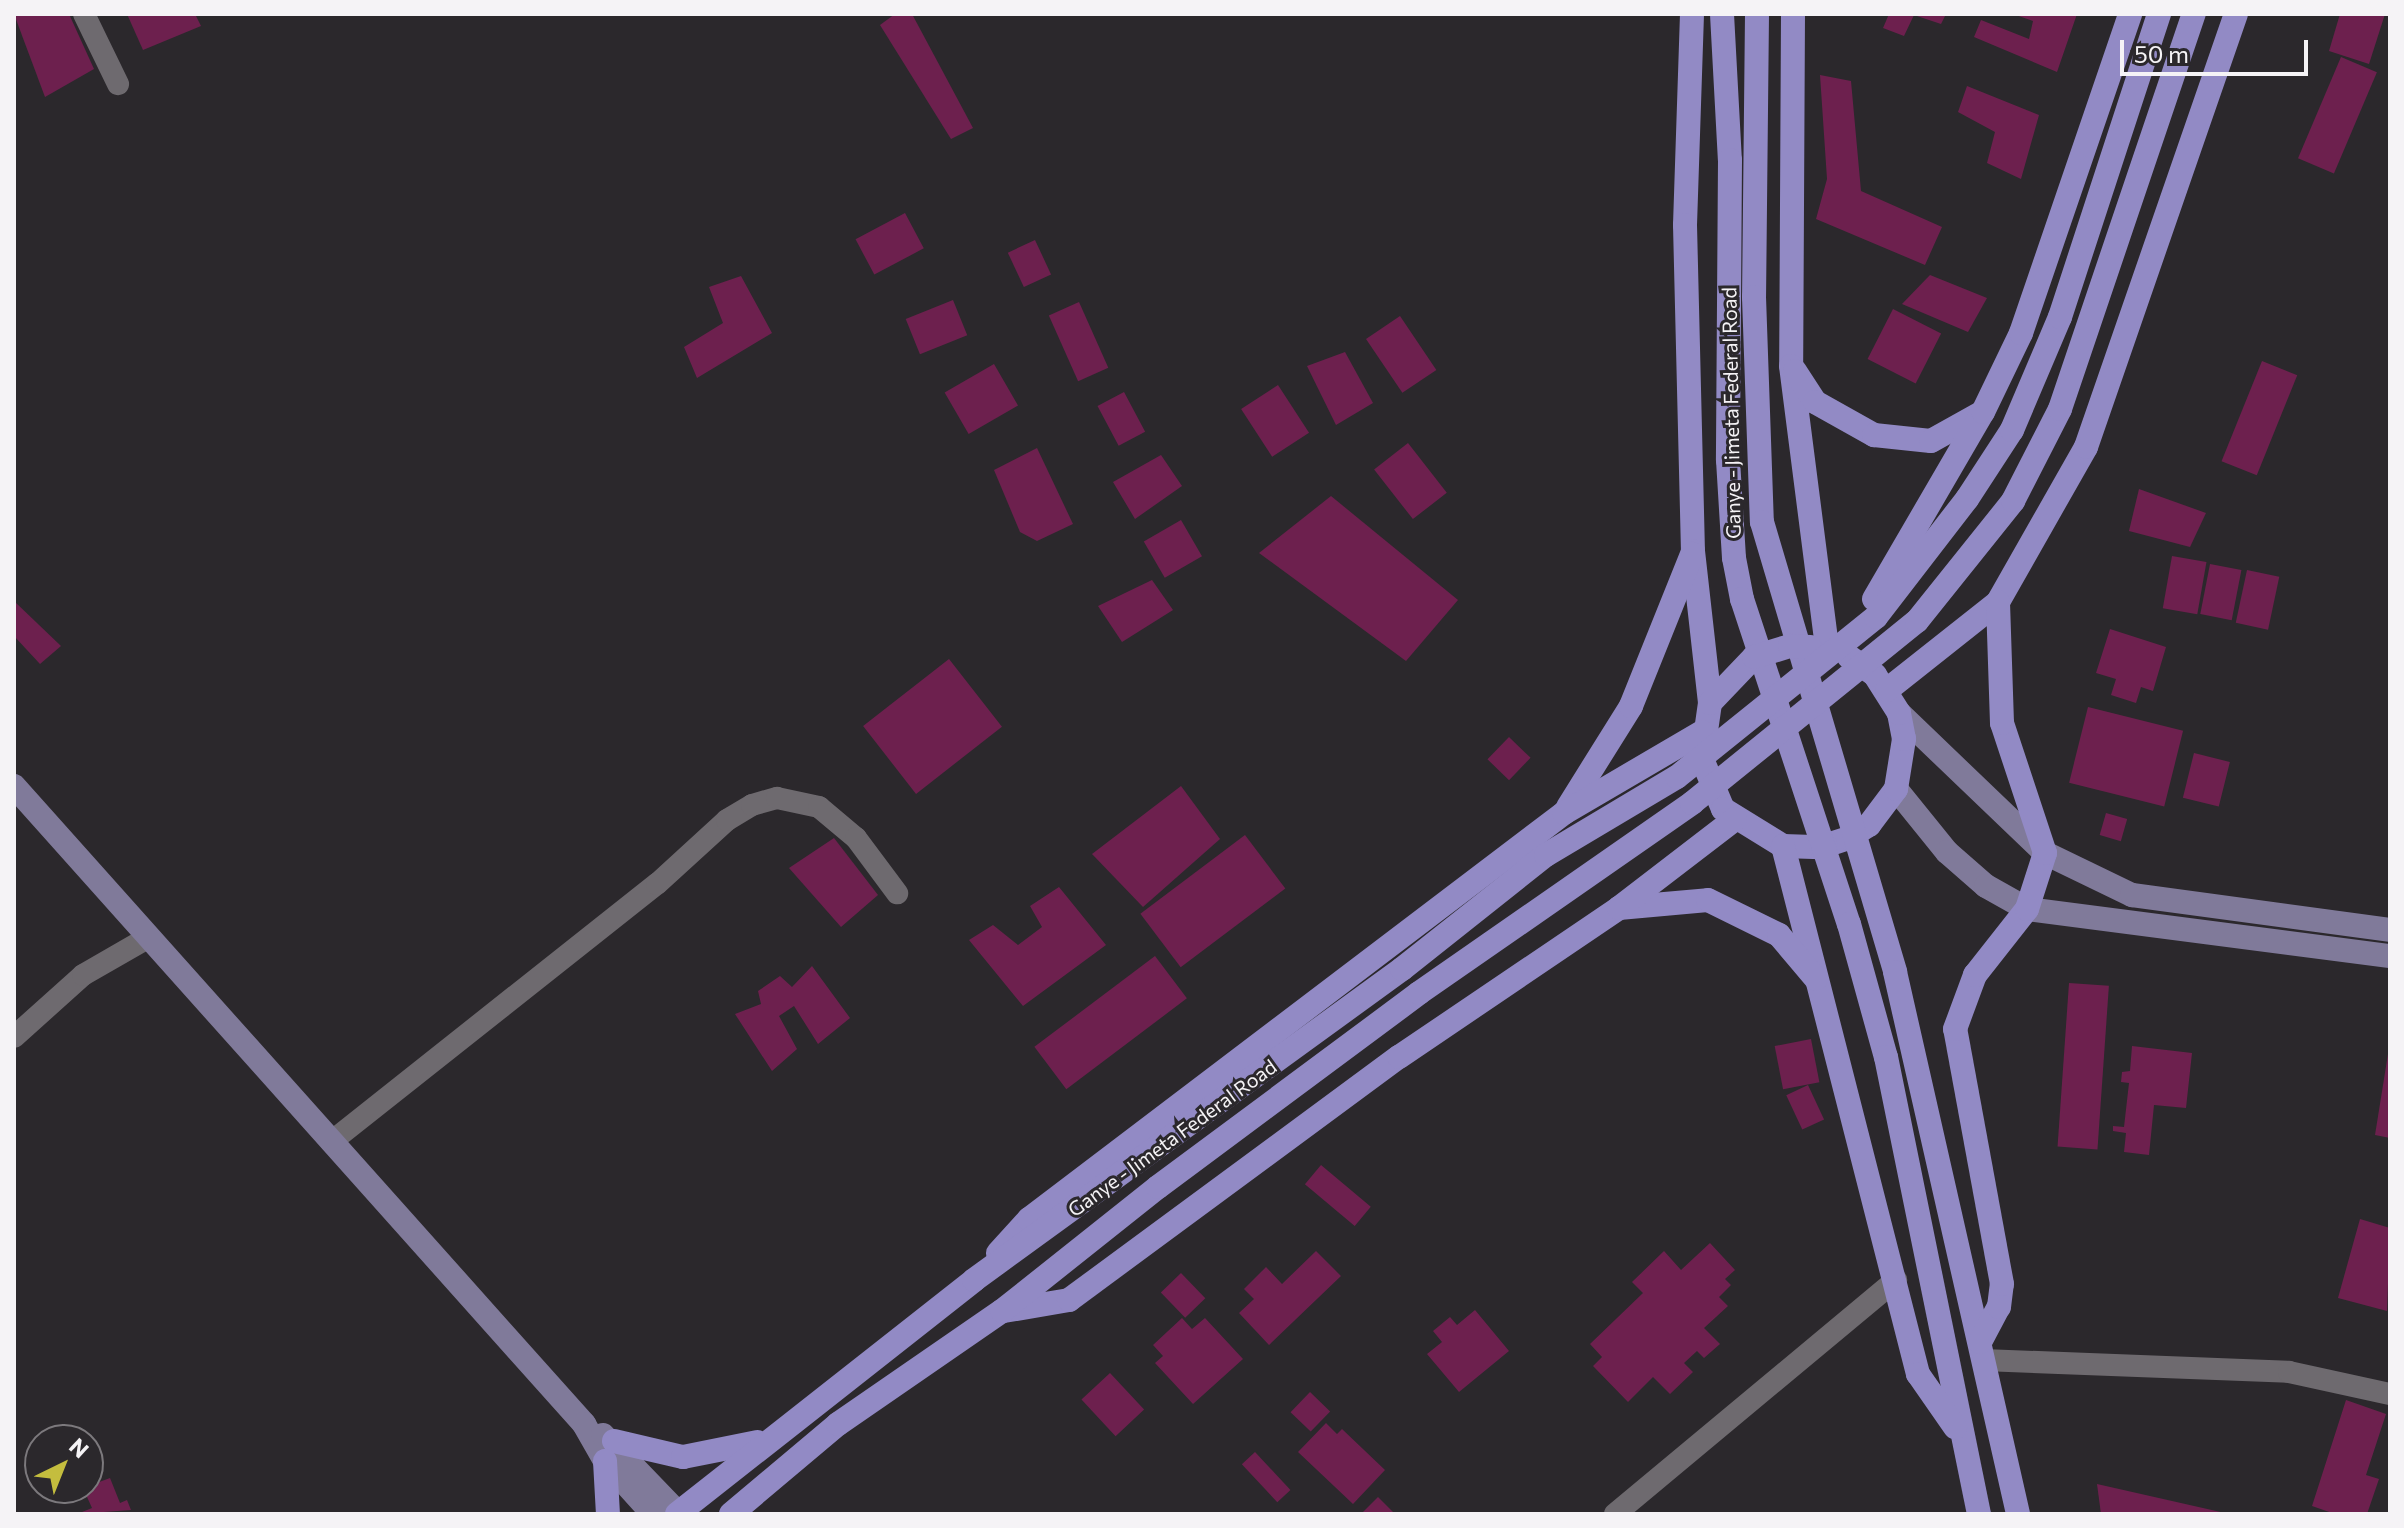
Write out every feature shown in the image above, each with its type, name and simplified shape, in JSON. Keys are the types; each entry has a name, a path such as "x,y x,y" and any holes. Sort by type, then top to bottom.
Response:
{"main road":[{"path":"1692,14 1685,225 1693,551 1710,703 1702,732 1709,786 1735,819 1783,846 1821,847 1848,838 1869,825 1896,789 1904,739 1899,713 1887,690 1835,651 1790,646 1754,657 1710,703"},
{"name":"Ganye - Jimeta Federal Road","path":"1722,14 1730,160 1728,460 1734,558 1742,599 1849,924 1886,1057 1944,1328 1960,1433 1979,1514"},
{"name":"Ganye - Jimeta Federal Road","path":"1757,14 1754,297 1762,522 1772,568 1873,888 2018,1514"},
{"path":"1793,14 1791,366 1835,651"},
{"path":"1835,651 1983,412 2021,333 2130,14"},
{"name":"Ganye - Jimeta Federal Road","path":"678,1514 974,1280 1402,969 1546,855 1677,777 1876,617 1967,499 2012,430 2060,317 2159,14"},
{"name":"Ganye - Jimeta Federal Road","path":"731,1514 838,1424 1002,1311 1419,993 1692,803 1917,621 2013,501 2060,409 2194,14"},
{"path":"1887,690 1998,602 2086,447 2236,14"},
{"path":"1791,366 1815,402 1874,435 1931,441 1983,412"},
{"path":"1564,813 1631,706 1693,551"},
{"path":"1981,1351 1999,1307 2002,1284 1955,1029 1975,975 2027,909 2045,853 2002,723 1998,602"},
{"path":"1899,713 2045,853 2132,895 2390,930"},
{"path":"974,1280 1029,1219 1564,813 1702,732"},
{"path":"14,786 584,1424 678,1514"},
{"path":"1896,789 1947,852 1986,886 2027,909 2390,956"},
{"path":"1002,1311 1069,1300 1399,1057 1619,908 1735,819"},
{"path":"1783,846 1822,985 1918,1374 1960,1433"},
{"path":"1619,908 1708,900 1779,935 1822,985"},
{"path":"609,1451 683,1457 732,1451 772,1437"},
{"path":"608,1514 609,1451"},
{"path":"609,1451 653,1514"}],"street":[{"path":"84,14 118,84"},
{"path":"331,1142 645,894 727,820 752,805 777,798 819,807 856,838 897,893"},
{"path":"14,1037 83,975 149,937"},
{"path":"1615,1514 1896,1280"},
{"path":"1981,1351 2289,1372 2390,1394"}],"building":[{"path":"14,14 69,14 94,69 45,97"},
{"path":"127,14 195,14 201,26 143,50"},
{"path":"895,14 912,14 973,128 951,139 880,25"},
{"path":"1889,14 1946,14 1941,24 1914,15 1904,36 1883,28"},
{"path":"2013,14 2077,14 2057,72 1974,37 1981,20 2029,39 2033,21"},
{"path":"2340,14 2385,14 2369,64 2329,51"},
{"path":"2341,57 2377,72 2334,173 2298,158"},
{"path":"1820,75 1851,81 1861,191 1942,227 1925,265 1816,219 1827,179"},
{"path":"1967,86 2039,115 2021,179 1987,163 1995,132 1958,112"},
{"path":"905,213 924,248 874,275 856,239"},
{"path":"1035,240 1051,274 1024,287 1008,253"},
{"path":"1930,275 1987,298 1968,332 1902,304"},
{"path":"741,276 772,333 697,378 684,347 723,323 709,287"},
{"path":"953,300 967,335 920,354 906,319"},
{"path":"1079,302 1108,368 1078,381 1049,315"},
{"path":"1893,309 1941,334 1916,383 1868,359"},
{"path":"1400,316 1436,370 1402,393 1366,339"},
{"path":"1345,352 1373,403 1336,425 1307,366"},
{"path":"2262,361 2297,375 2257,475 2222,461"},
{"path":"994,364 1018,406 969,434 945,393"},
{"path":"1278,385 1309,433 1272,457 1241,409"},
{"path":"1124,392 1145,432 1119,446 1098,406"},
{"path":"1408,443 1447,493 1413,519 1374,469"},
{"path":"1037,448 1073,524 1037,541 1020,532 994,470"},
{"path":"1161,455 1182,486 1135,519 1113,482"},
{"path":"2139,489 2206,513 2190,547 2129,531"},
{"path":"1331,496 1458,600 1406,661 1259,553"},
{"path":"1181,520 1202,556 1165,578 1144,542"},
{"path":"2172,556 2206,562 2197,614 2163,608"},
{"path":"2210,564 2241,570 2232,620 2200,614"},
{"path":"2247,570 2279,577 2268,630 2236,623"},
{"path":"1152,580 1173,610 1122,642 1098,606"},
{"path":"14,601 61,646 40,664 14,636"},
{"path":"2110,629 2166,647 2153,691 2141,687 2136,703 2111,695 2116,679 2096,673"},
{"path":"949,659 1002,727 916,794 863,726"},
{"path":"2088,707 2183,731 2164,806 2069,783"},
{"path":"1509,737 1531,758 1509,780 1487,759"},
{"path":"2194,753 2230,762 2219,807 2183,798"},
{"path":"1181,786 1220,839 1143,907 1092,854"},
{"path":"2106,813 2127,819 2121,841 2100,835"},
{"path":"1245,835 1285,889 1181,967 1140,914"},
{"path":"834,838 878,895 841,927 789,868"},
{"path":"1059,887 1106,945 1023,1006 969,940 993,925 1018,945 1042,927 1030,906"},
{"path":"1155,956 1187,998 1066,1089 1034,1047"},
{"path":"812,966 850,1018 818,1044 794,1006 779,1016 797,1049 772,1071 735,1014 761,1004 758,991 780,976 792,987"},
{"path":"2069,983 2109,986 2097,1149 2058,1147"},
{"path":"1811,1039 1819,1082 1783,1089 1775,1046"},
{"path":"2132,1046 2192,1053 2186,1108 2154,1105 2149,1155 2124,1152 2126,1133 2113,1131 2113,1126 2124,1127 2129,1083 2121,1082 2122,1072 2130,1071"},
{"path":"2390,1054 2390,1138 2375,1135"},
{"path":"1808,1085 1824,1119 1802,1130 1786,1095"},
{"path":"1321,1165 1371,1207 1355,1226 1305,1184"},
{"path":"2360,1219 2390,1228 2387,1311 2338,1298"},
{"path":"1710,1243 1735,1270 1725,1279 1731,1285 1719,1297 1728,1306 1704,1328 1720,1344 1704,1358 1697,1351 1684,1363 1693,1372 1670,1394 1653,1377 1628,1402 1593,1366 1602,1357 1590,1344 1643,1293 1632,1282 1664,1251 1681,1270"},
{"path":"1316,1251 1341,1276 1269,1345 1239,1313 1254,1299 1244,1289 1266,1267 1282,1284"},
{"path":"1181,1273 1205,1298 1185,1318 1161,1292"},
{"path":"1475,1310 1509,1351 1459,1392 1427,1354 1442,1342 1433,1331 1450,1317 1457,1325"},
{"path":"1182,1318 1192,1329 1205,1318 1243,1359 1193,1404 1155,1363 1163,1356 1153,1345"},
{"path":"1110,1373 1144,1410 1116,1436 1081,1400"},
{"path":"1310,1392 1330,1411 1311,1432 1291,1412"},
{"path":"2346,1400 2386,1414 2366,1475 2379,1479 2367,1514 2335,1514 2312,1506"},
{"path":"1326,1423 1337,1434 1342,1429 1385,1470 1353,1504 1298,1452"},
{"path":"1255,1452 1290,1490 1277,1502 1242,1464"},
{"path":"110,1478 120,1503 127,1500 131,1510 77,1514 92,1508 90,1504 104,1504 104,1480"},
{"path":"2097,1484 2225,1513 2225,1514 2101,1514"},
{"path":"1378,1497 1395,1514 1361,1514"}]}
